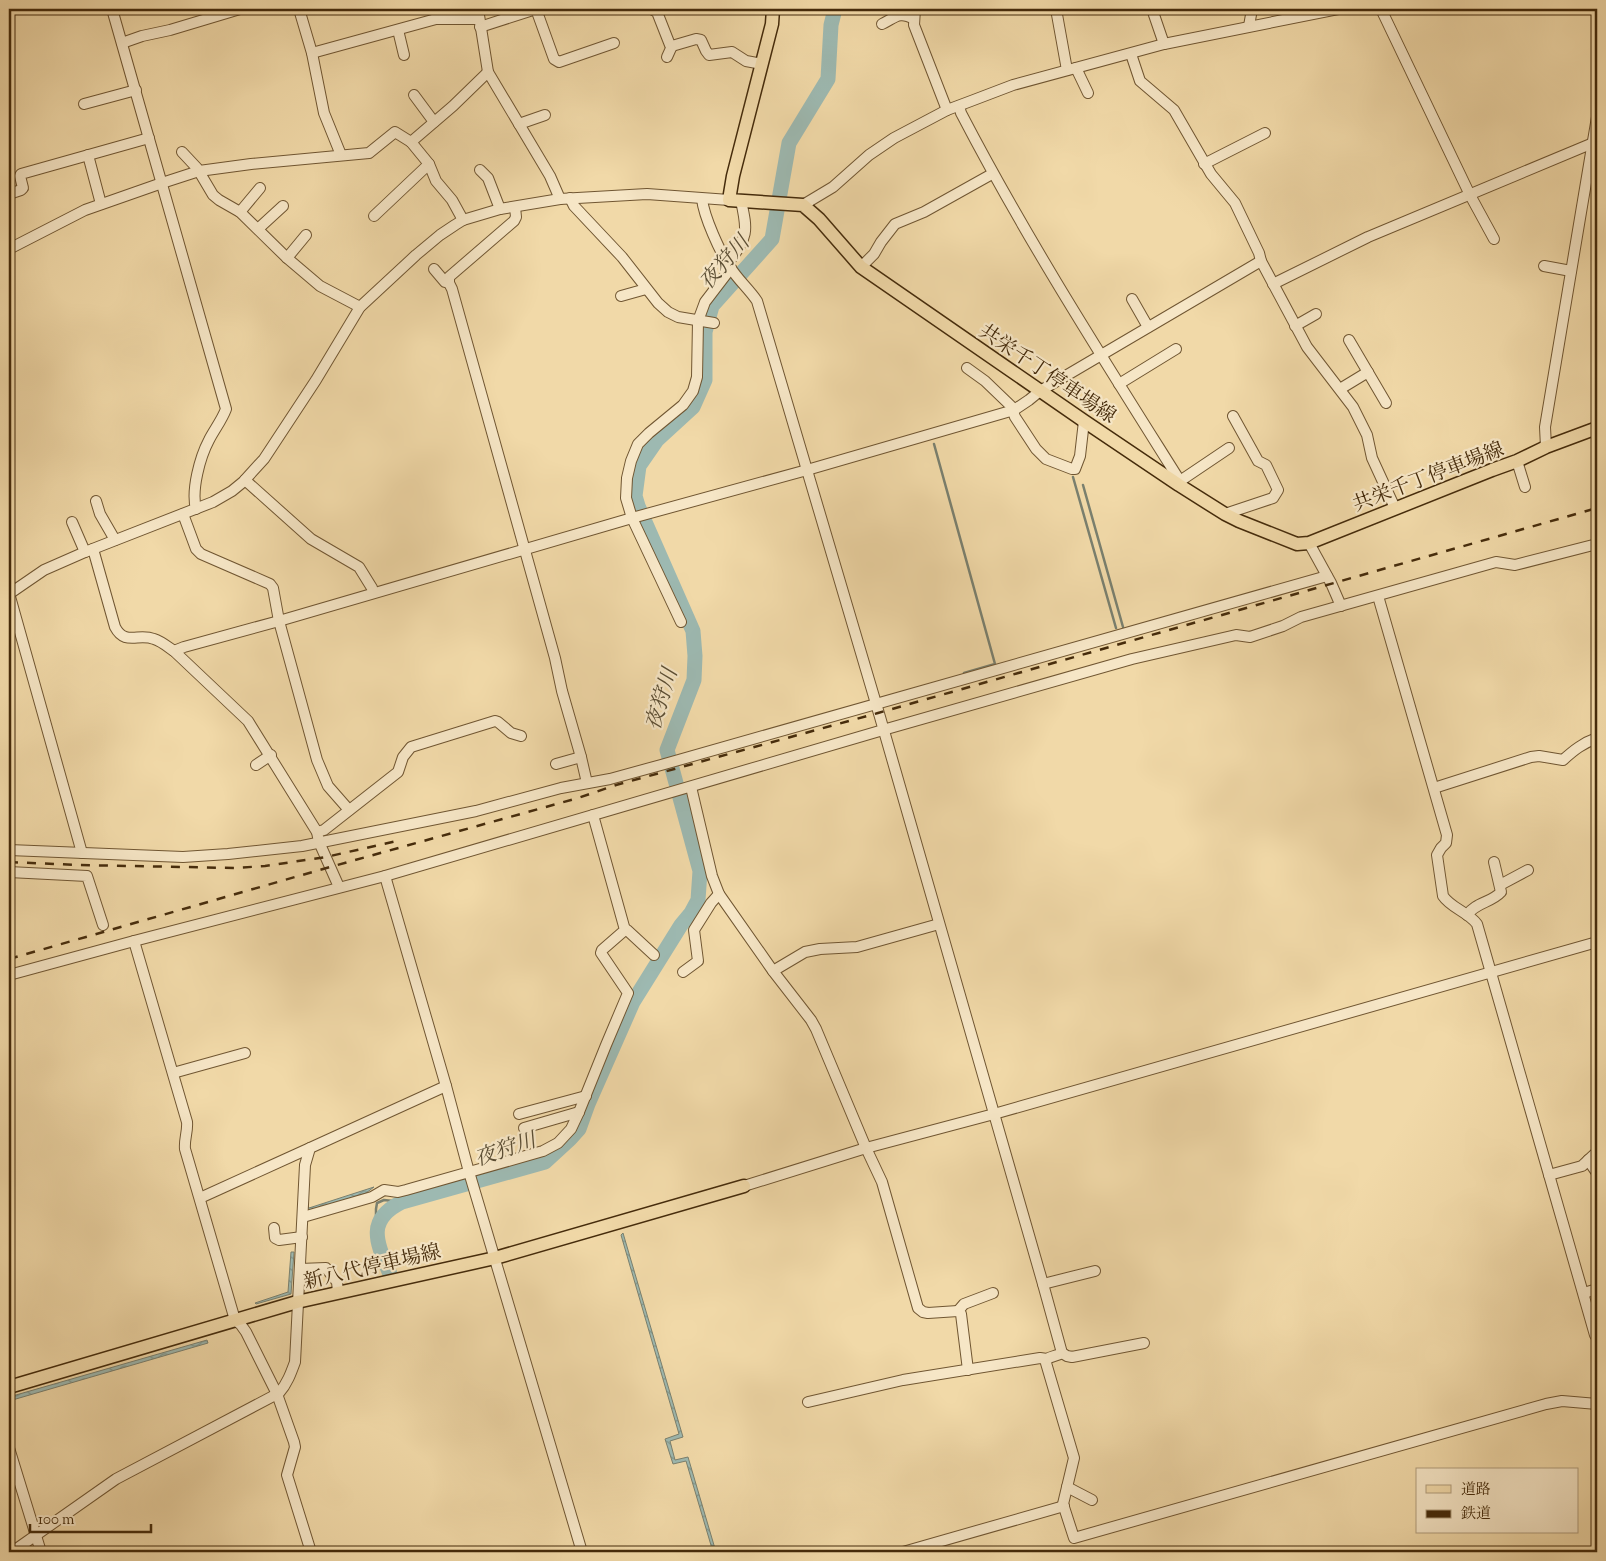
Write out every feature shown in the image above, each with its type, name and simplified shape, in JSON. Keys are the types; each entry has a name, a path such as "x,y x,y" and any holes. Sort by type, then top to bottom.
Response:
{"main road":[{"path":"773,9 772,24 733,176 735,201 798,205"},
{"name":"共栄千丁停車場線","path":"798,205 819,219 861,267 1084,421 1225,514 1297,544 1309,543 1492,470 1517,462 1546,447 1597,428"},
{"name":"新八代停車場線","path":"9,1387 297,1302 495,1258 744,1186"}],"street":[{"path":"112,9 226,409 207,443 200,465 193,500 196,508"},
{"path":"122,43 240,9"},
{"path":"298,9 312,53 324,113 342,155"},
{"path":"312,53 436,19 479,18 536,9 556,61 559,62 614,43"},
{"path":"654,9 672,46"},
{"path":"1056,9 1072,69 1088,93"},
{"path":"1152,9 1164,44"},
{"path":"1248,26 1252,9"},
{"path":"798,205 834,187 869,155 894,138 947,110 1013,85 1164,44 1338,9"},
{"path":"1381,9 1470,195 1494,239"},
{"path":"882,24 901,15 914,14 914,25 947,110"},
{"path":"479,18 488,72 565,198 622,257 646,289 668,312 678,317 713,323"},
{"path":"398,30 404,54"},
{"path":"667,56 672,46 696,39 701,40 706,51 710,54 732,52 746,61 762,64"},
{"path":"1131,54 1140,81 1174,110 1204,164 1242,214 1261,261 1306,347 1340,389 1368,435 1372,458 1395,508"},
{"path":"411,142 453,106 488,72"},
{"path":"84,104 136,90"},
{"path":"414,95 434,122"},
{"path":"959,106 992,174 1179,483 1229,448"},
{"path":"519,124 546,115"},
{"path":"1546,447 1545,427 1597,117"},
{"path":"9,249 85,210 162,182 199,172 251,164 369,153 395,132 411,142 429,164 436,181 452,200 463,220"},
{"path":"1204,164 1265,133"},
{"path":"9,194 23,188 21,174 149,138"},
{"path":"1273,284 1368,237 1593,143"},
{"path":"182,152 199,172 213,195 240,212 259,228 288,258 320,286 360,307"},
{"path":"88,156 101,204"},
{"path":"374,216 429,164"},
{"path":"480,170 488,178 500,209"},
{"path":"861,267 874,254 895,224 924,212 992,174"},
{"path":"240,212 260,188"},
{"path":"82,853 9,594 44,570 89,550 213,502 232,491 245,480 275,443 360,307 440,235 463,220 500,209 565,198 647,194 735,201 746,223 745,236 730,267 705,302 699,321 698,377 693,391 683,405 638,444 627,478 626,498 633,518 681,622"},
{"path":"702,199 703,206 730,267 751,291 757,301 876,705 1062,1352 1072,1357 1144,1343"},
{"path":"259,228 283,206"},
{"path":"515,207 516,217 514,220 449,277 449,283 555,658 587,783"},
{"path":"288,258 306,235"},
{"path":"174,651 184,646 279,622 650,513 1014,410 1040,391 1101,354 1261,261"},
{"path":"1544,266 1571,271"},
{"path":"434,269 445,282 449,283"},
{"path":"621,296 646,289"},
{"path":"1132,299 1148,327"},
{"path":"1295,326 1316,314"},
{"path":"1348,340 1386,403"},
{"path":"1119,384 1176,349"},
{"path":"967,368 985,381 1011,406 1016,418 1036,450 1046,459 1075,469 1080,456 1084,421"},
{"path":"1340,389 1368,372"},
{"path":"1225,514 1274,498 1278,490 1266,465 1258,461 1233,416"},
{"path":"1517,462 1525,487"},
{"path":"245,480 311,539 359,567 373,593"},
{"path":"96,500 100,514 116,540"},
{"path":"183,514 196,549 202,554 270,584 273,588 279,622 317,760 328,786 349,810"},
{"path":"72,522 89,550 114,627 119,635 126,638 152,638 174,651 248,721 271,755 318,837 339,888"},
{"path":"1309,543 1341,606"},
{"path":"9,975 385,876 882,730 1132,660 1236,635 1250,637 1283,626 1301,617 1496,562 1515,565 1597,544"},
{"path":"9,850 184,857 302,846 318,837 476,811 561,788 610,779 661,765 1327,576"},
{"path":"1378,596 1447,835 1446,843 1437,855 1443,896 1477,924 1597,1338"},
{"path":"318,837 324,830 398,772 403,757 411,747 495,721 510,733 521,736"},
{"path":"1434,788 1531,757 1540,756 1563,760 1575,749 1597,738"},
{"path":"256,765 271,755"},
{"path":"556,764 581,757"},
{"path":"691,787 712,876 715,898 811,1020 816,1029 882,1182 918,1308 928,1313 958,1311 964,1304 993,1292"},
{"path":"592,815 625,930"},
{"path":"1467,915 1472,908 1497,896 1501,892 1494,862"},
{"path":"1500,885 1528,870"},
{"path":"9,872 88,876 103,925"},
{"path":"385,876 470,1174 582,1552"},
{"path":"683,972 698,960 694,930 715,898"},
{"path":"773,971 805,952 820,949 857,948 939,924"},
{"path":"625,930 628,930 654,955"},
{"path":"303,1217 372,1197 384,1190 398,1192 470,1174 550,1149 565,1137 586,1096 628,993 601,953 625,930"},
{"path":"134,941 187,1122 188,1129 184,1142 185,1149 235,1320 246,1332 277,1394 295,1447 287,1475 311,1552"},
{"path":"744,1186 866,1148 994,1114 1597,942"},
{"path":"173,1073 245,1053"},
{"path":"200,1198 446,1086"},
{"path":"520,1114 586,1096"},
{"path":"524,1128 579,1112"},
{"path":"12,1552 116,1479 277,1394 284,1387 295,1362 305,1165 310,1148"},
{"path":"1549,1175 1582,1166 1597,1152"},
{"path":"1588,1160 1597,1173"},
{"path":"274,1228 276,1238 279,1240 302,1237"},
{"path":"300,1270 326,1268 337,1282 338,1292"},
{"path":"1044,1284 1094,1271"},
{"path":"1584,1293 1597,1288"},
{"path":"958,1311 962,1318 968,1370"},
{"path":"808,1402 903,1380 1040,1358 1047,1359 1062,1352"},
{"path":"1047,1359 1046,1363 1074,1458 1064,1506 1074,1538 1546,1404 1562,1401 1597,1404"},
{"path":"9,1448 41,1552"},
{"path":"1067,1487 1092,1500"},
{"path":"903,1552 1064,1506"}],"water":[{"path":"374,1187 366,1193 308,1212 306,1201 309,1208"},
{"path":"623,1233 683,1437 670,1441 675,1460 688,1457 716,1552 713,1552 686,1461 673,1464 665,1439 679,1434 621,1235"},
{"path":"291,1252 294,1252 291,1294 256,1304 288,1292"},
{"path":"207,1340 208,1343 9,1401 9,1397"}],"waterway":[{"name":"夜狩川","path":"390,1274 381,1252 377,1233 383,1216 390,1209 402,1202 545,1162 579,1129 633,1002 698,900 700,871 667,750 694,680 693,631 638,506 635,496 639,466 657,440 693,407 705,380 705,332 712,306 772,239 789,143 828,79 831,25 835,9"},
{"path":"934,444 995,664 964,673"},
{"path":"1073,477 1116,628"},
{"path":"1083,485 1123,627"},
{"path":"376,1229 377,1203 384,1200 402,1202"}],"railway":[{"path":"9,959 578,798 616,785 878,713 1597,508"},
{"path":"9,862 235,868 265,866 326,857 401,840"}]}
